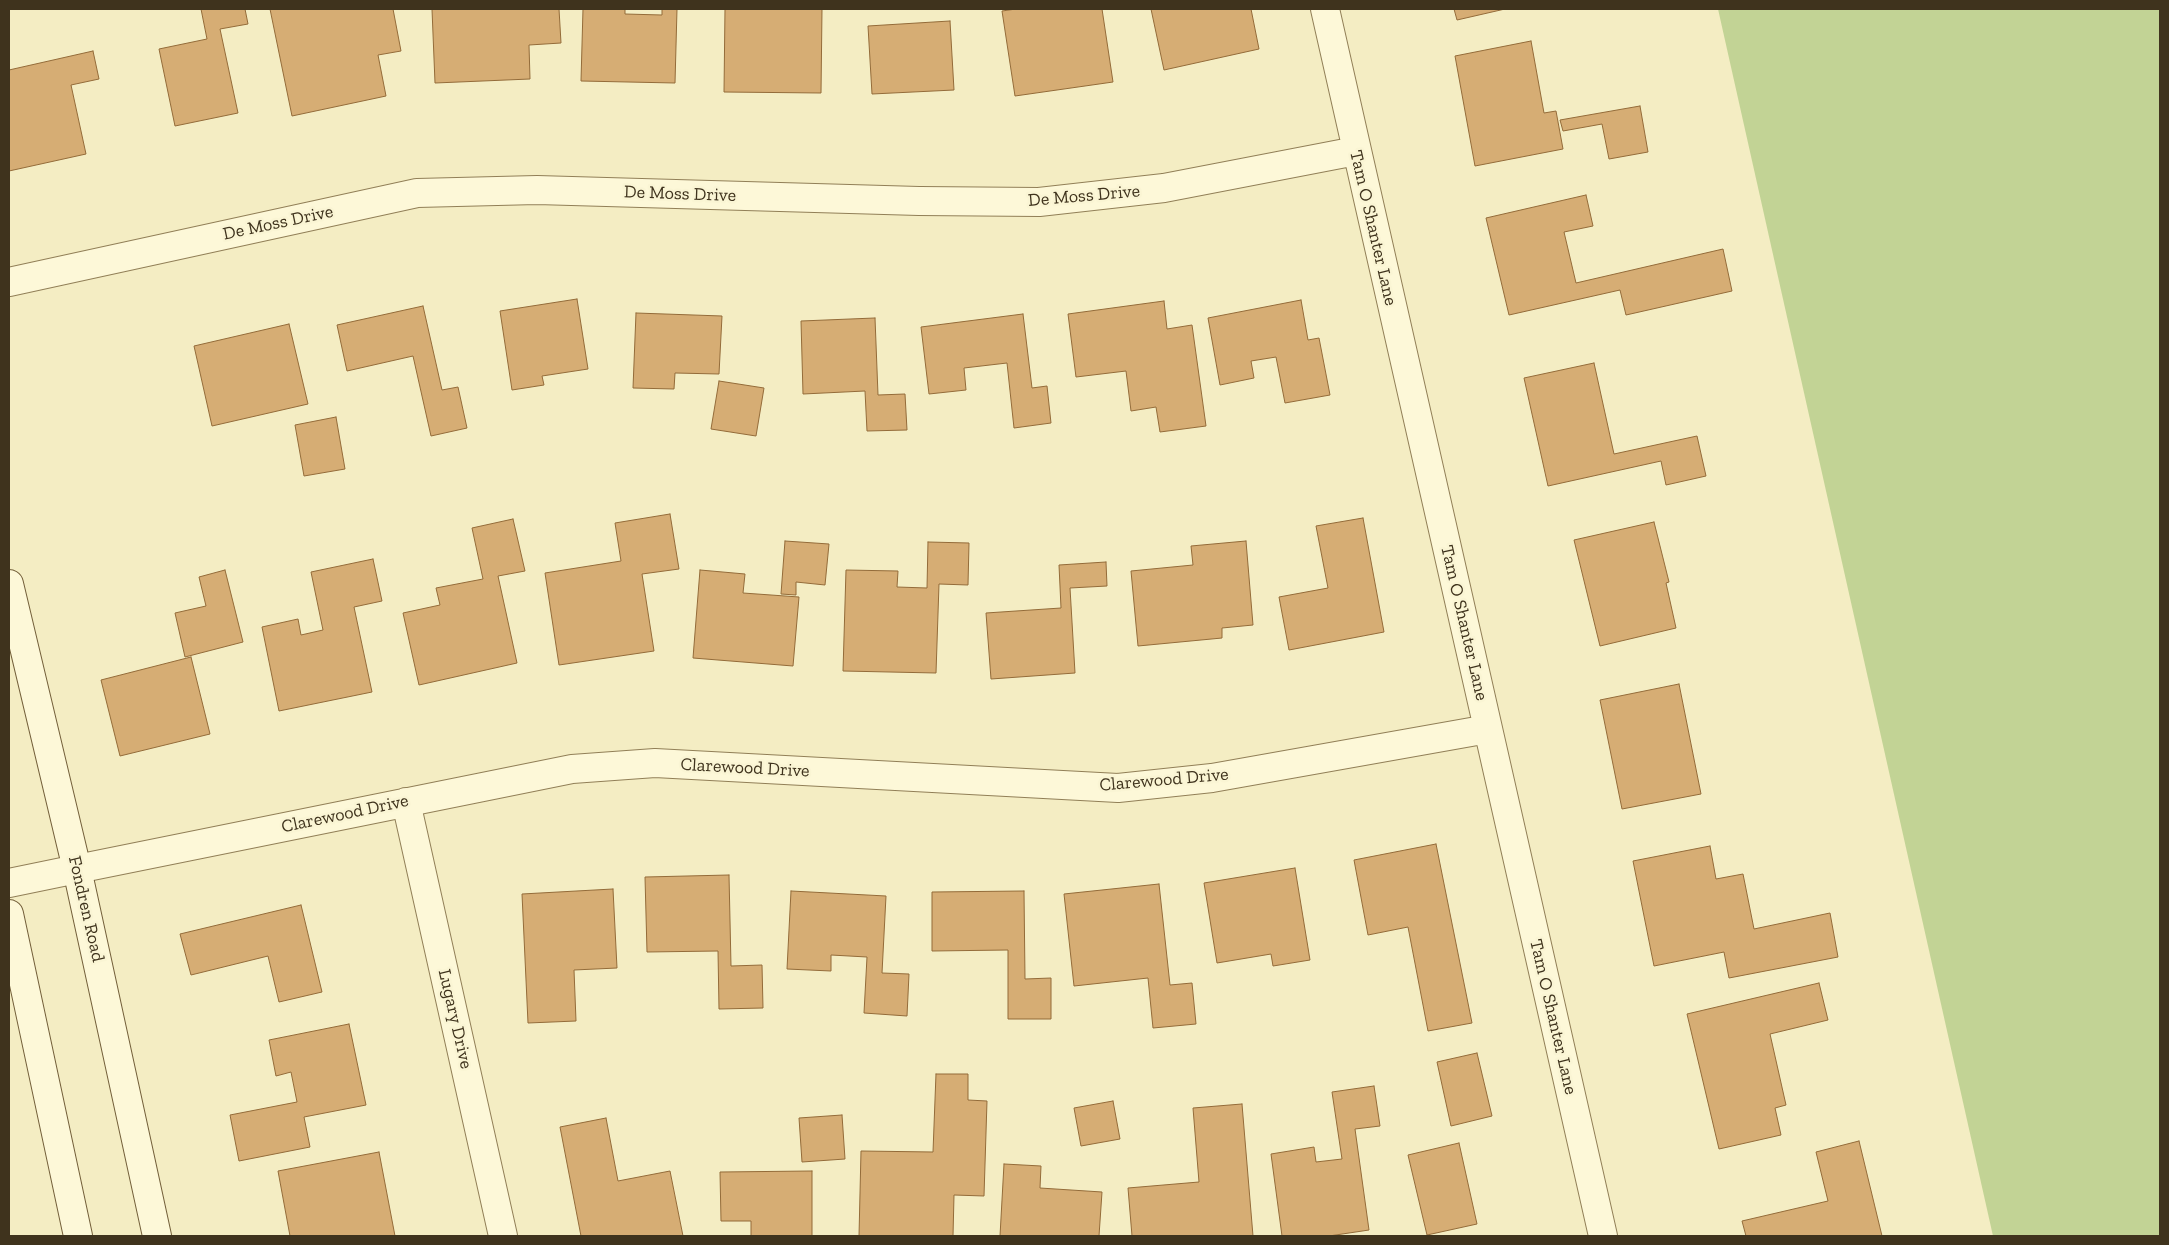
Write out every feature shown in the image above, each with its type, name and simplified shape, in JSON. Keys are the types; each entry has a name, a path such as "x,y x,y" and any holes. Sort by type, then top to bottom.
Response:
{"street":[{"name":"Tam O Shanter Lane","path":"1325,9 1603,1236"},
{"name":"De Moss Drive","path":"9,282 417,193 537,190 919,201 1039,202 1164,188 1356,151"},
{"name":"Fondren Road","path":"9,584 77,869 157,1236"},
{"name":"Clarewood Drive","path":"9,883 572,769 655,763 1118,788 1212,778 1488,729"},
{"name":"Lugary Drive","path":"406,802 503,1236"},
{"path":"9,914 78,1236"}],"green space":[{"path":"1718,9 2160,9 2160,1236 1993,1236"}],"building":[{"path":"201,9 245,9 248,24 220,29 238,113 175,126 159,49 207,39"},
{"path":"270,9 393,9 401,51 378,55 386,96 292,116"},
{"path":"432,9 559,9 561,43 529,45 530,79 435,83"},
{"path":"583,9 625,9 625,14 662,15 662,9 677,9 675,83 581,81"},
{"path":"725,9 822,9 821,93 724,92"},
{"path":"1016,9 1102,9 1113,82 1015,96 1002,11"},
{"path":"1151,9 1251,9 1259,49 1164,70"},
{"path":"1454,9 1505,9 1457,20"},
{"path":"950,21 954,90 872,94 868,26"},
{"path":"1531,41 1544,113 1556,111 1563,149 1475,166 1455,56"},
{"path":"93,51 99,79 71,85 86,154 9,171 9,70"},
{"path":"1640,106 1648,152 1609,159 1602,124 1563,131 1560,120"},
{"path":"1586,195 1593,226 1564,232 1576,283 1723,249 1732,291 1626,315 1620,290 1509,315 1486,218"},
{"path":"577,299 588,369 542,376 544,385 512,390 500,311"},
{"path":"1301,300 1308,340 1319,338 1330,395 1285,403 1276,357 1251,361 1254,378 1220,385 1208,318"},
{"path":"1164,301 1167,329 1192,325 1206,426 1160,432 1156,407 1131,411 1126,371 1076,377 1068,314"},
{"path":"423,306 442,390 458,387 467,428 431,436 413,356 347,371 337,325"},
{"path":"636,313 722,316 719,374 675,373 674,389 633,388"},
{"path":"1023,314 1032,388 1047,386 1051,423 1014,428 1007,363 964,368 966,390 929,394 921,327"},
{"path":"875,318 878,395 905,394 907,430 867,431 865,391 803,394 801,321"},
{"path":"289,324 308,404 212,426 194,346"},
{"path":"1594,363 1614,454 1697,436 1706,476 1666,485 1661,461 1548,486 1524,378"},
{"path":"719,381 764,388 756,436 711,429"},
{"path":"336,417 345,469 304,476 295,425"},
{"path":"670,514 679,569 642,574 654,651 559,665 545,573 621,561 615,523"},
{"path":"1363,518 1384,632 1289,650 1279,597 1328,588 1316,526"},
{"path":"513,519 525,571 498,576 517,663 419,685 403,613 440,605 436,588 483,579 472,528"},
{"path":"1654,522 1669,582 1666,583 1676,628 1600,646 1574,540"},
{"path":"785,541 829,544 825,585 796,582 796,595 781,594"},
{"path":"1246,541 1253,625 1222,628 1222,638 1138,646 1131,571 1193,565 1191,546"},
{"path":"928,542 969,543 968,585 939,584 936,673 843,671 846,570 898,571 897,587 927,588"},
{"path":"373,559 382,601 354,607 372,692 279,711 262,627 298,619 301,635 323,630 311,572"},
{"path":"1106,562 1107,586 1070,588 1075,673 991,679 986,613 1061,608 1059,565"},
{"path":"225,570 243,642 185,657 175,613 206,606 199,577"},
{"path":"700,570 745,574 743,593 799,597 793,666 693,658"},
{"path":"191,657 210,734 120,756 101,680"},
{"path":"1679,684 1701,794 1622,809 1600,700"},
{"path":"1436,844 1472,1023 1428,1031 1408,927 1368,935 1354,860"},
{"path":"1710,846 1716,879 1743,874 1754,929 1830,913 1838,957 1729,978 1724,952 1654,966 1633,861"},
{"path":"1295,868 1310,960 1273,966 1271,954 1217,963 1204,883"},
{"path":"729,875 731,966 762,965 763,1008 719,1009 718,951 647,952 645,877"},
{"path":"1159,884 1170,985 1192,983 1196,1024 1153,1028 1148,978 1074,986 1064,894"},
{"path":"613,889 617,968 574,970 576,1021 528,1023 522,894"},
{"path":"791,891 886,896 882,973 909,974 907,1016 864,1013 867,957 831,955 831,971 787,969"},
{"path":"1024,891 1025,979 1051,978 1051,1019 1008,1019 1008,950 932,951 932,892"},
{"path":"301,905 322,992 279,1002 268,956 191,975 180,934"},
{"path":"1819,983 1828,1020 1770,1034 1786,1105 1775,1108 1781,1135 1719,1149 1687,1014"},
{"path":"349,1024 366,1105 304,1117 310,1147 239,1161 230,1115 297,1102 291,1072 276,1076 269,1040"},
{"path":"1477,1053 1492,1116 1451,1126 1437,1062"},
{"path":"936,1074 968,1074 968,1100 987,1101 984,1196 954,1195 953,1236 859,1236 861,1151 933,1152"},
{"path":"1374,1086 1380,1126 1355,1129 1369,1230 1329,1236 1282,1236 1271,1154 1314,1147 1316,1162 1342,1159 1332,1092"},
{"path":"1113,1101 1120,1139 1081,1146 1074,1108"},
{"path":"1242,1104 1253,1236 1132,1236 1128,1188 1199,1182 1193,1108"},
{"path":"842,1115 845,1159 802,1162 799,1118"},
{"path":"606,1118 618,1181 670,1171 683,1236 581,1236 560,1127"},
{"path":"1859,1141 1882,1236 1746,1236 1742,1221 1828,1201 1816,1152"},
{"path":"1459,1143 1477,1224 1427,1235 1408,1155"},
{"path":"379,1152 395,1236 290,1236 278,1171"},
{"path":"1004,1164 1041,1166 1040,1188 1102,1192 1099,1236 1000,1236"},
{"path":"812,1171 812,1236 751,1236 751,1221 721,1221 720,1172"}]}
